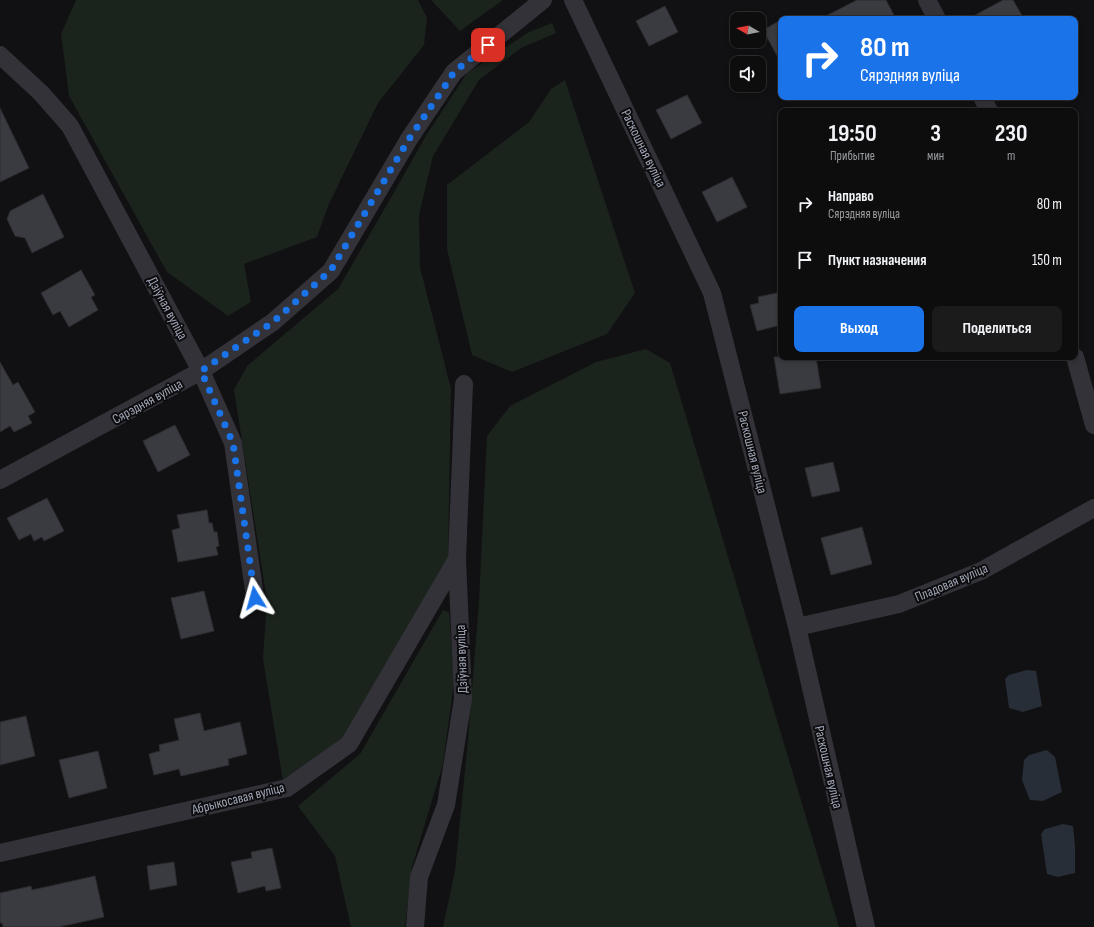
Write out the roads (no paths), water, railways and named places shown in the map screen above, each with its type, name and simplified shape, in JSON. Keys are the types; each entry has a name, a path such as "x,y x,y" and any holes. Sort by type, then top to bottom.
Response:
{"street":[{"name":"Сярэдняя вуліца","path":"0,480 201,371 273,322 331,270 409,139 454,72 543,0"},
{"name":"Раскошная вуліца","path":"573,0 712,293 797,628 866,927"},
{"path":"927,0 935,16"},
{"name":"Дзіўная вуліца","path":"0,55 41,93 70,126 201,371 233,443 255,598"},
{"path":"1076,360 1094,425"},
{"name":"Дзіўная вуліца","path":"415,927 419,877 446,805 463,700 457,559 464,384"},
{"name":"Пладовая вуліца","path":"797,628 899,604 982,570 1094,508"},
{"name":"Абрыкосавая вуліца","path":"0,853 287,788 349,744 457,559"}]}
